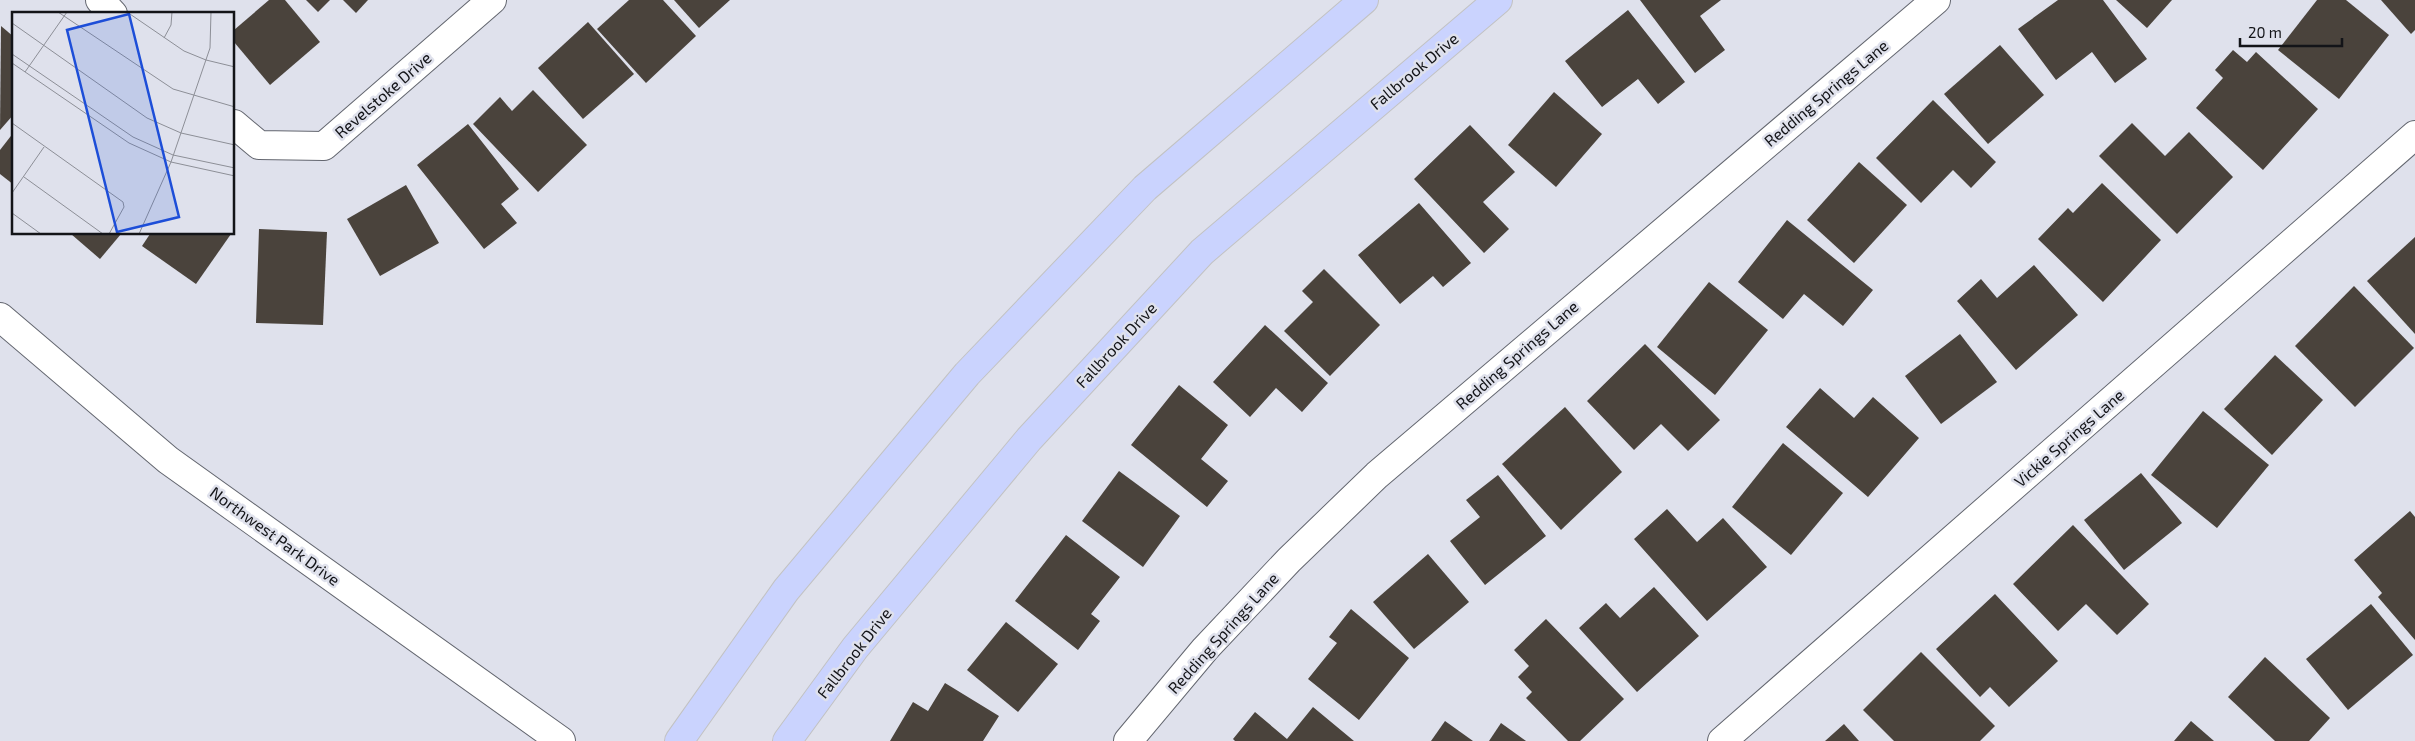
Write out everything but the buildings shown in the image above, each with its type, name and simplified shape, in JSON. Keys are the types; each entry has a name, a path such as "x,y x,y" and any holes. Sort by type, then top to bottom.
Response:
{"main road":[{"path":"679,741 786,590 967,374 1145,188 1364,0"},
{"name":"Fallbrook Drive","path":"787,741 855,648 1030,438 1202,252 1498,0"}],"street":[{"path":"100,0 111,12"},
{"name":"Revelstoke Drive","path":"235,125 259,145 324,146 492,0"},
{"name":"Redding Springs Lane","path":"1128,741 1206,649 1289,560 1377,476 1936,0"},
{"name":"Vickie Springs Lane","path":"1722,741 2415,135"},
{"name":"Northwest Park Drive","path":"0,317 168,460 562,741"}]}
